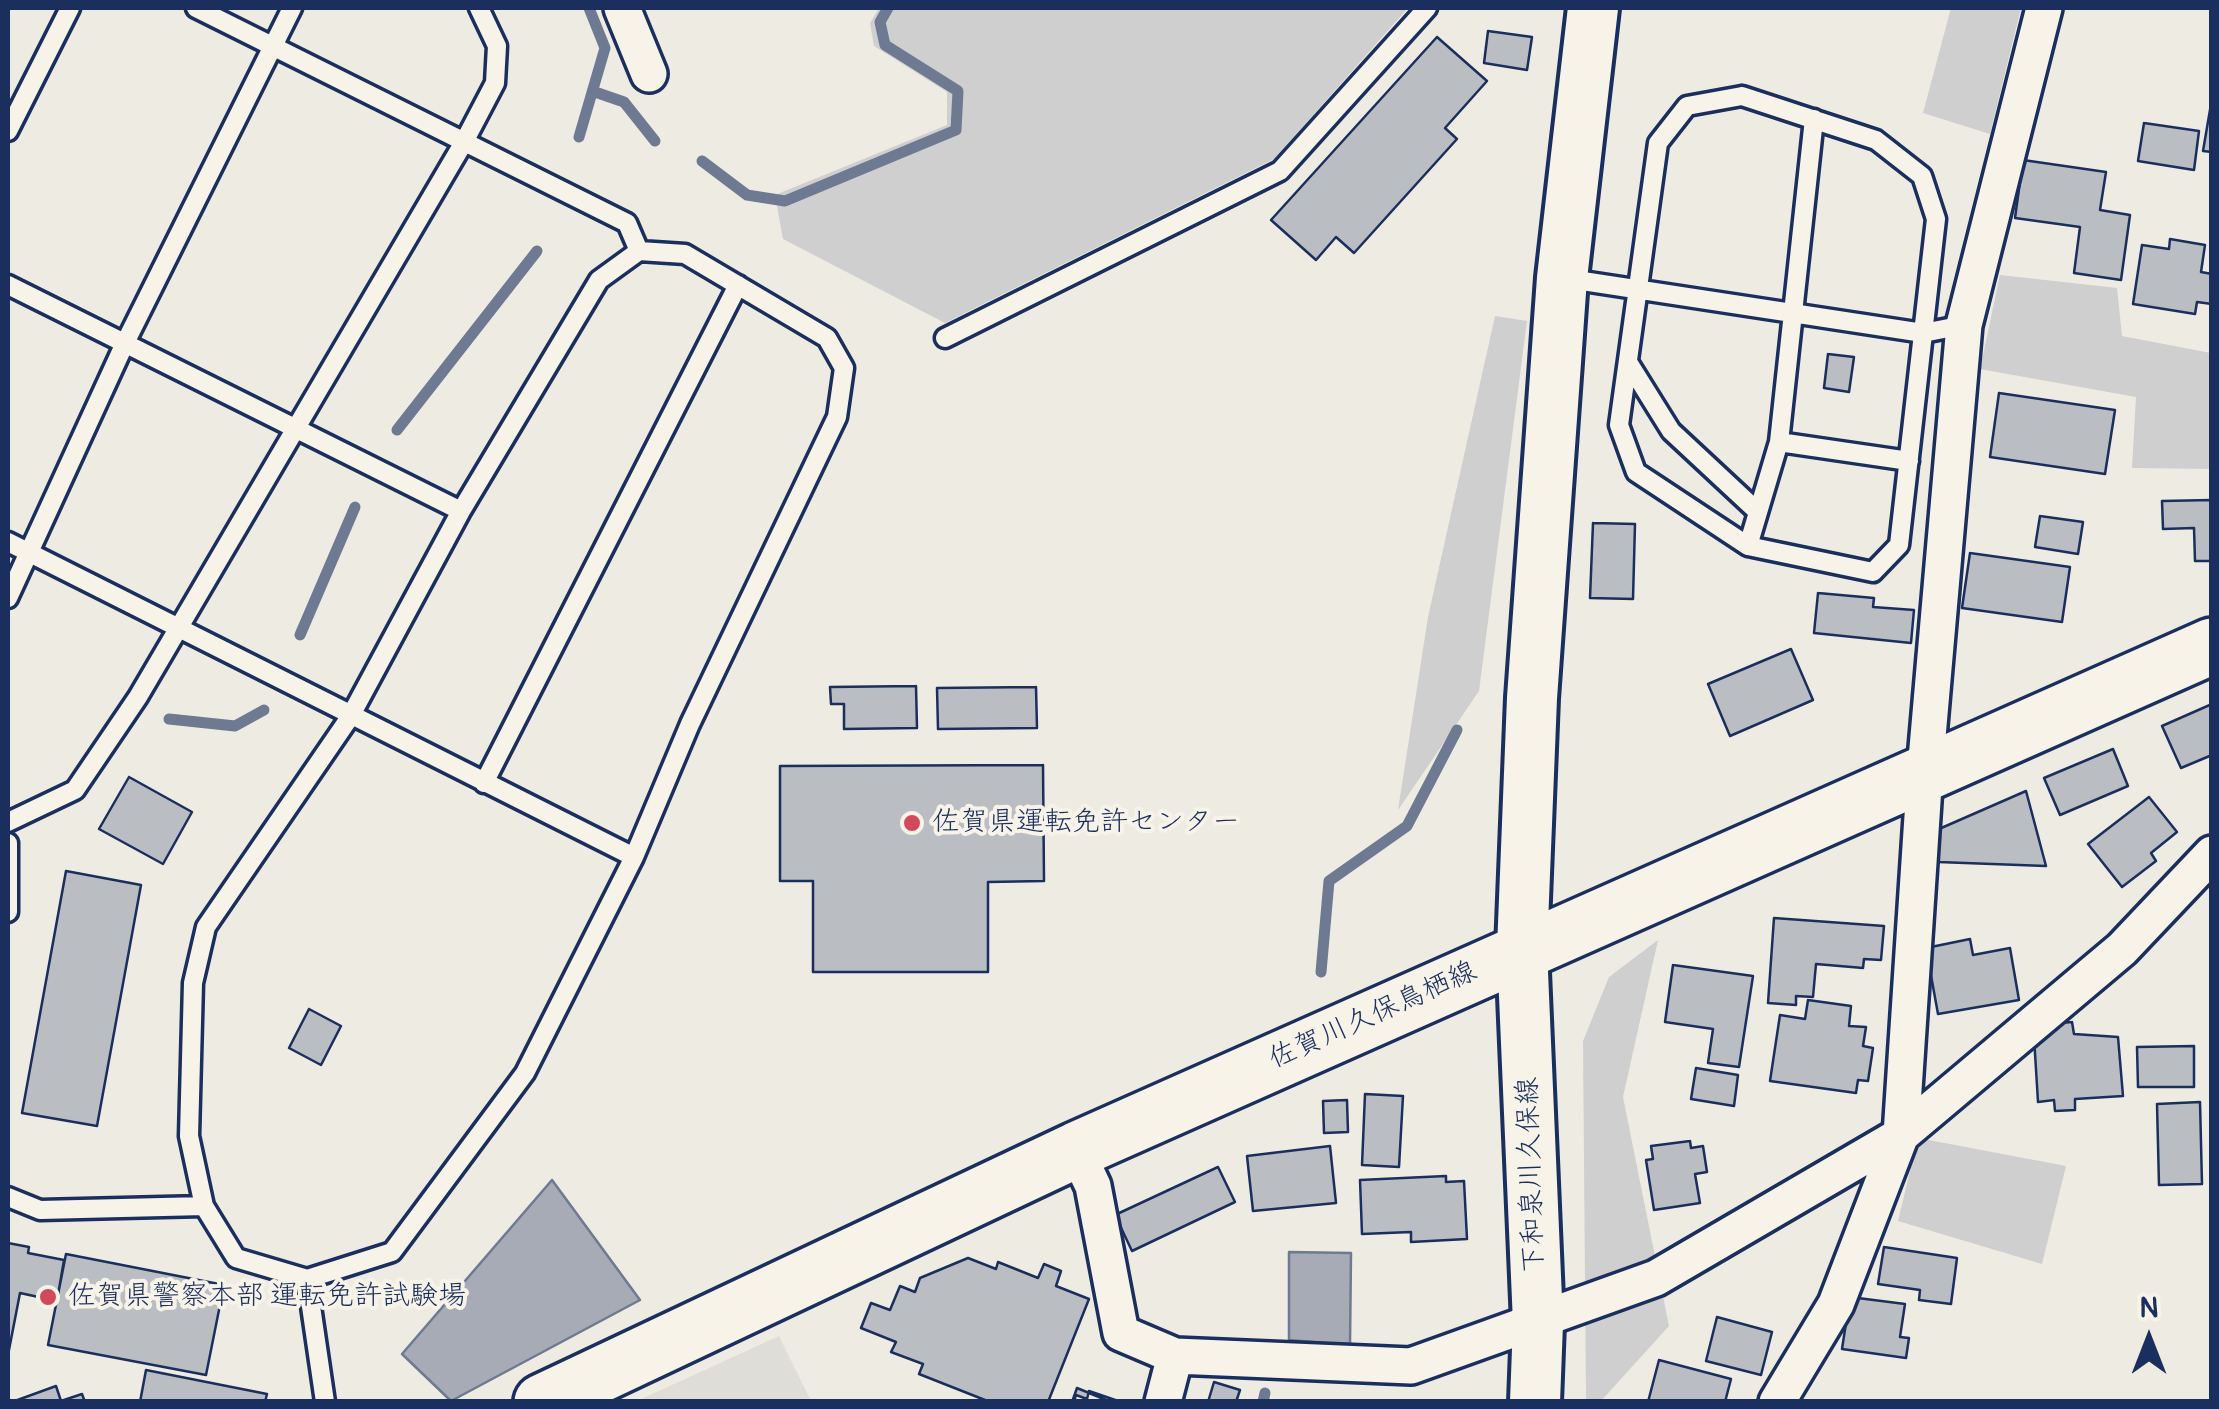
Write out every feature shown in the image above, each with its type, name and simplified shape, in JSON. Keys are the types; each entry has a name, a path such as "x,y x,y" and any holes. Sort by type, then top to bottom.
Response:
{"main road":[{"name":"佐賀川久保鳥栖線","path":"542,1402 1076,1150 2212,646"}],"street":[{"path":"622,8 649,74"},
{"name":"下和泉川久保線","path":"1535,1402 1538,1323 1522,949 1532,698 1562,278 1593,8"},
{"path":"1777,1402 1836,1304 1900,1135 1924,771 1964,325 2044,8"},
{"path":"1076,1150 1093,1186 1120,1333 1174,1356 1412,1366 1656,1278 1900,1135 2122,949 2212,854"},
{"path":"1163,1402 1174,1356"}],"lane":[{"path":"8,131 70,8"},
{"path":"196,8 627,223 638,251"},
{"path":"8,598 125,344 292,8"},
{"path":"8,822 75,790 183,626 464,142 495,84 497,46 478,8"},
{"path":"945,338 1280,170 1427,8"},
{"path":"1742,96 1876,140 1922,176 1936,219 1900,545 1873,572 1748,546 1636,472 1620,426 1638,288 1658,142 1687,106 1742,96"},
{"path":"1748,546 1780,442 1814,119"},
{"path":"638,251 685,254 828,338 844,368 837,417 690,724 634,857 524,1073 392,1252 307,1279 236,1258 204,1206 189,1136 193,983 206,927 350,717 461,511 599,280 638,251"},
{"path":"1562,278 1923,333 1964,325"},
{"path":"8,285 461,511"},
{"path":"484,783 738,285"},
{"path":"1628,362 1671,431 1758,512"},
{"path":"1780,442 1909,460"},
{"path":"8,542 183,626 350,717 634,857"},
{"path":"8,843 8,912"},
{"path":"8,1197 40,1210 204,1206"},
{"path":"307,1279 325,1402"}],"shaded area":[{"path":"879,8 1408,8 1274,159 945,323 783,239 775,195 947,125 947,92 874,46 870,23"},
{"path":"1951,8 2021,8 1990,134 1923,113"},
{"path":"2000,275 2117,288 2122,336 2211,353 2211,469 2132,468 2136,397 1980,369"},
{"path":"1495,316 1527,321 1479,691 1398,810 1428,617"},
{"path":"1658,940 1623,1097 1669,1326 1600,1402 1586,1401 1583,1041 1609,977"},
{"path":"1918,1138 2066,1166 2042,1264 1898,1221"},
{"path":"552,1180 640,1300 451,1401 402,1354"},
{"path":"1289,1252 1351,1253 1350,1345 1289,1340"},
{"path":"779,1336 811,1401 637,1401"}],"building":[{"path":"1488,31 1532,37 1527,70 1484,63"},
{"path":"1437,37 1487,81 1445,128 1457,139 1354,253 1336,237 1316,260 1271,220"},
{"path":"2212,104 2212,152 2203,151"},
{"path":"2144,123 2199,131 2194,170 2138,161"},
{"path":"2023,160 2106,172 2100,210 2130,215 2121,280 2074,273 2080,227 2015,218"},
{"path":"2170,239 2205,245 2201,272 2212,274 2212,304 2197,302 2195,314 2133,304 2142,245 2169,249"},
{"path":"1828,354 1854,357 1849,392 1824,388"},
{"path":"1999,393 2115,410 2105,474 1990,457"},
{"path":"2212,500 2212,561 2195,561 2194,528 2163,529 2162,501"},
{"path":"2040,516 2083,522 2078,554 2035,547"},
{"path":"1593,523 1635,524 1633,599 1590,598"},
{"path":"1970,553 2070,567 2062,622 1962,608"},
{"path":"1818,593 1874,598 1873,607 1914,610 1911,643 1814,633"},
{"path":"1791,649 1813,700 1730,736 1708,684"},
{"path":"916,686 917,728 844,729 844,704 831,704 830,687"},
{"path":"1036,687 1037,728 938,729 937,688"},
{"path":"2212,704 2212,755 2181,768 2162,726"},
{"path":"2113,749 2128,786 2060,815 2044,778"},
{"name":"佐賀県運転免許センター","path":"1043,765 1044,881 988,882 988,972 813,972 813,881 780,881 780,766"},
{"path":"129,777 192,812 163,864 99,829"},
{"path":"2026,791 2046,866 1938,862 1939,829"},
{"path":"2149,797 2177,832 2151,853 2156,861 2122,887 2088,844"},
{"path":"66,871 141,885 97,1126 22,1113"},
{"path":"1774,918 1884,926 1881,960 1864,959 1863,968 1816,964 1813,997 1796,996 1796,1005 1768,1003"},
{"path":"1970,939 1973,955 2010,948 2019,1000 1938,1014 1926,948"},
{"path":"1673,965 1753,976 1739,1067 1708,1063 1713,1029 1665,1022"},
{"path":"1808,1000 1851,1006 1849,1026 1866,1027 1863,1046 1873,1048 1868,1081 1858,1080 1856,1093 1770,1081 1780,1015 1805,1019"},
{"path":"309,1009 341,1026 321,1065 289,1048"},
{"path":"2072,1022 2074,1034 2118,1037 2123,1096 2075,1099 2075,1110 2055,1111 2054,1100 2038,1102 2034,1037 2049,1036 2048,1024"},
{"path":"2194,1046 2194,1087 2138,1087 2137,1047"},
{"path":"1696,1068 1738,1075 1734,1106 1691,1099"},
{"path":"1365,1094 1403,1096 1399,1167 1362,1165"},
{"path":"1347,1100 1348,1132 1324,1133 1323,1101"},
{"path":"2200,1102 2202,1184 2159,1185 2157,1104"},
{"path":"1690,1141 1691,1148 1703,1146 1707,1172 1695,1174 1700,1203 1654,1210 1646,1160 1653,1159 1651,1146"},
{"path":"1330,1146 1336,1203 1253,1211 1247,1156"},
{"path":"1218,1167 1235,1202 1132,1251 1115,1215"},
{"path":"1446,1176 1446,1182 1464,1181 1467,1239 1411,1242 1411,1232 1362,1234 1360,1180"},
{"name":"佐賀県警察本部 運転免許試験場","path":"8,1243 29,1247 28,1253 64,1260 57,1301 20,1293 8,1355"},
{"path":"1884,1247 1957,1258 1951,1304 1919,1300 1920,1290 1878,1284"},
{"path":"66,1254 224,1285 206,1375 48,1345"},
{"path":"968,1258 996,1269 998,1262 1038,1278 1044,1264 1061,1271 1056,1286 1089,1299 1048,1402 990,1402 919,1374 923,1364 891,1352 896,1342 861,1328 871,1303 890,1310 900,1286 915,1292 920,1278"},
{"path":"1850,1297 1905,1304 1900,1337 1909,1338 1906,1358 1842,1349"},
{"path":"1717,1317 1772,1332 1761,1375 1706,1361"},
{"path":"1659,1360 1731,1379 1725,1402 1648,1402"},
{"path":"146,1370 267,1394 265,1402 140,1402"},
{"path":"1214,1382 1240,1390 1236,1402 1208,1402"},
{"path":"56,1386 61,1401 82,1394 85,1402 12,1402"},
{"path":"1077,1388 1111,1402 1072,1402"},
{"path":"1089,1391 1121,1402 1074,1402 1076,1395 1087,1399"}],"waterway":[{"path":"579,137 605,48 589,8"},
{"path":"702,161 747,195 785,201 956,130 958,91 885,45 880,22 888,8"},
{"path":"595,92 624,102 655,141"},
{"path":"397,430 537,251"},
{"path":"300,635 355,507"},
{"path":"169,719 235,726 264,710"},
{"path":"1321,972 1329,881 1407,826 1457,730"},
{"path":"1263,1402 1265,1393"}],"place":[{"name":"佐賀県運転免許センター","path":"912,823"},
{"name":"佐賀県警察本部 運転免許試験場","path":"48,1297"}]}
